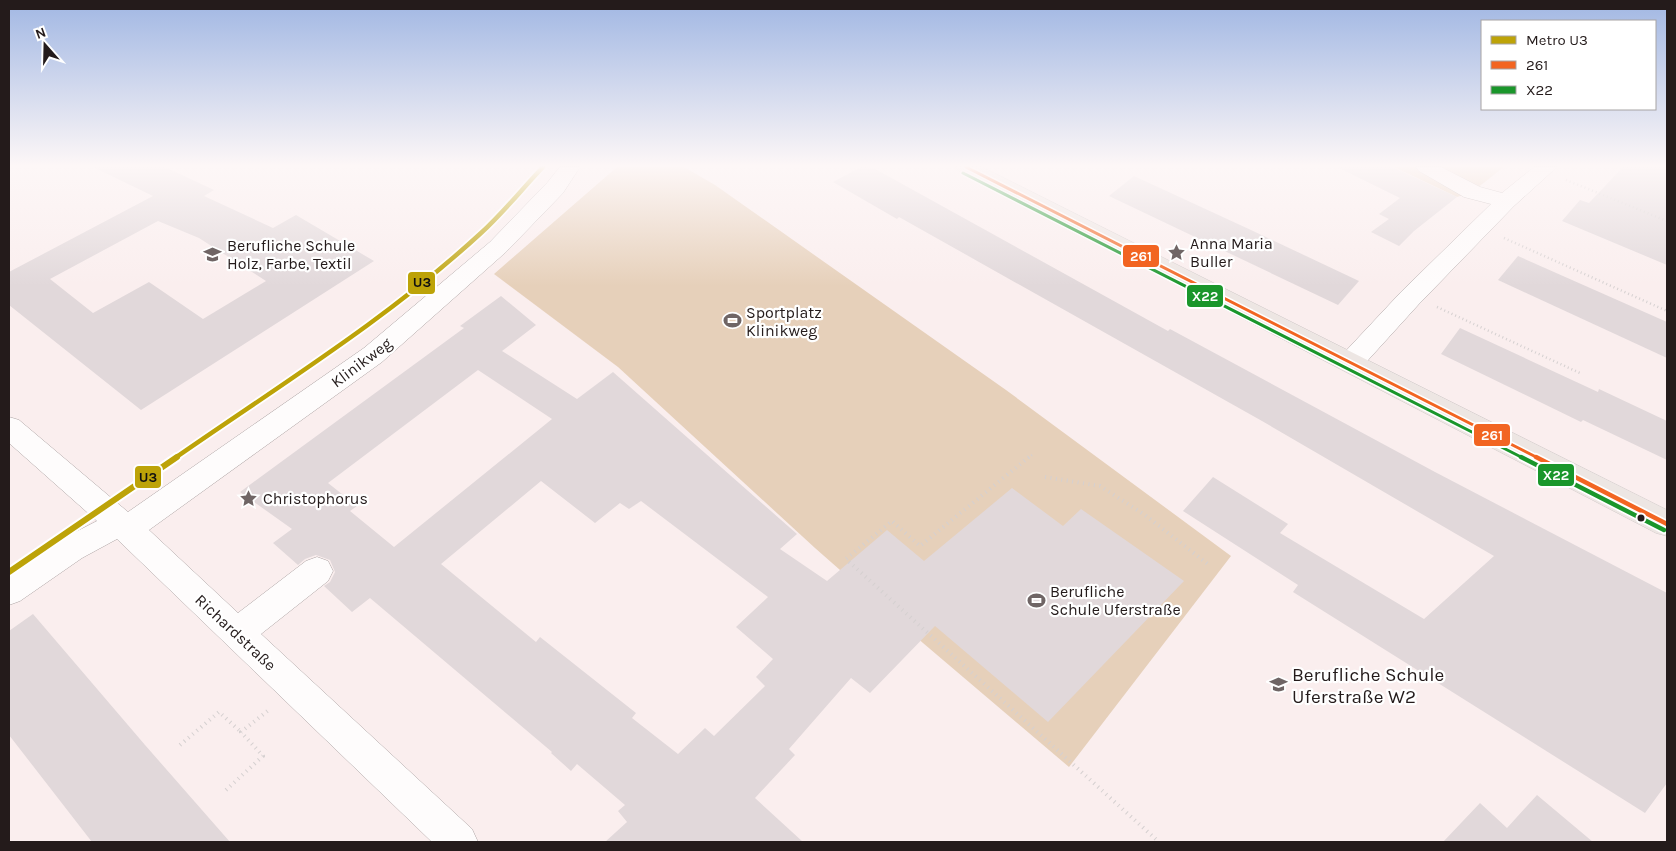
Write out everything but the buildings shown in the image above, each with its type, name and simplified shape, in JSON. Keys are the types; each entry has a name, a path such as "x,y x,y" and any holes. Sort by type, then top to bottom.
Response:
{"main road":[{"path":"1044,207 1667,524"}],"street":[{"name":"Klinikweg","path":"9,591 71,549 124,526 372,355 498,247 537,207"},
{"path":"1351,362 1501,207"},
{"name":"Richardstraße","path":"9,427 124,526 459,842"},
{"path":"237,633 317,570"}],"path":[{"path":"1634,207 1667,221"},
{"path":"1481,228 1667,311"},
{"path":"1413,296 1582,374"},
{"path":"1032,455 920,546 892,521 846,559 1159,842"},
{"path":"1045,477 1100,486 1145,515 1209,565"},
{"path":"241,732 296,689"},
{"path":"180,745 219,712 241,732 263,756 226,790"}],"shaded area":[{"path":"571,207 746,207 1006,390 1231,556 1069,767 815,548 618,367 494,274"}],"metro line":[{"name":"U3","path":"9,572 379,316 449,261 482,232 506,207"}],"transit line":[{"name":"X22","path":"1029,207 1664,530"},
{"name":"261","path":"1044,207 1667,524"}],"place":[{"name":"Anna Maria Buller","path":"1176,252"},
{"name":"Berufliche Schule Holz, Farbe, Textil","path":"213,254"},
{"name":"Sportplatz Klinikweg","path":"732,321"},
{"name":"Christophorus","path":"249,498"},
{"name":"Berufliche Schule Uferstraße","path":"1036,600"},
{"name":"Berufliche Schule Uferstraße W2","path":"1278,685"}]}
